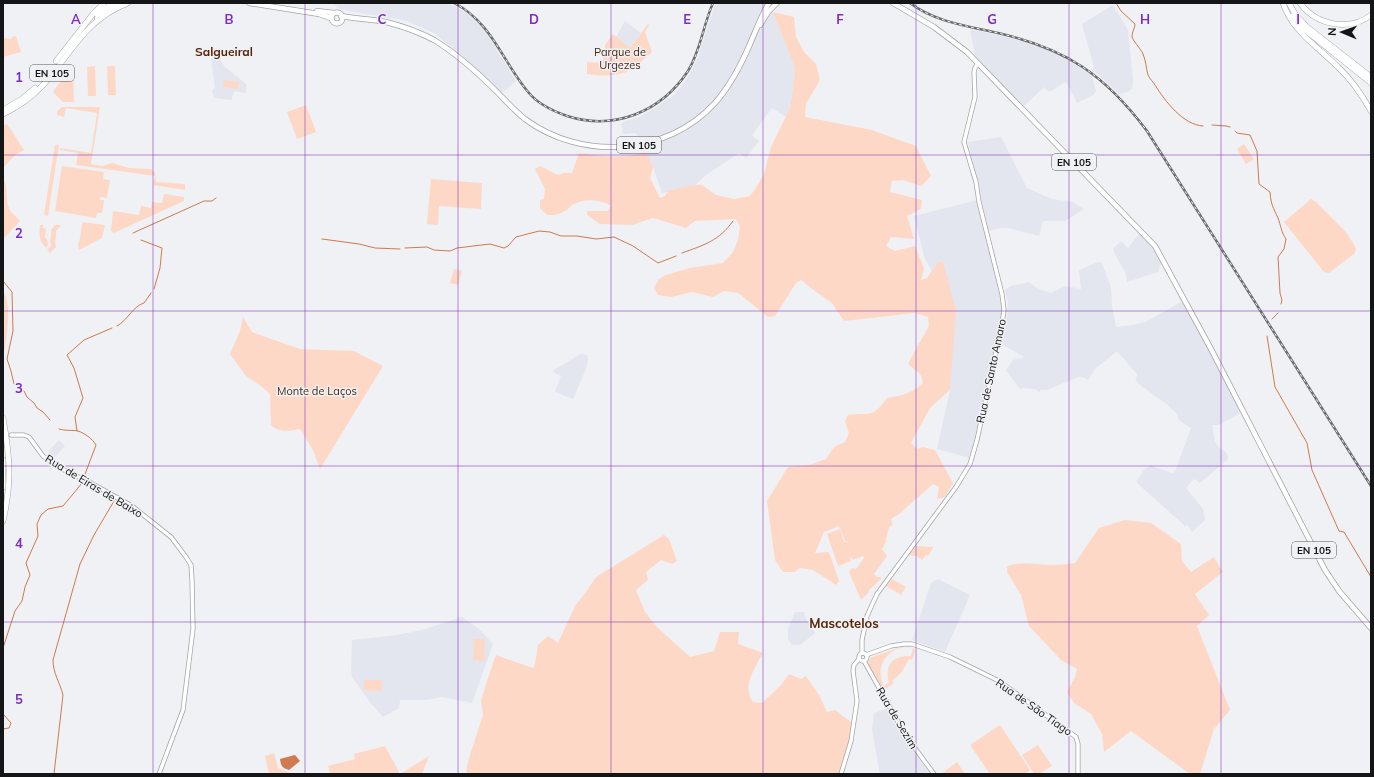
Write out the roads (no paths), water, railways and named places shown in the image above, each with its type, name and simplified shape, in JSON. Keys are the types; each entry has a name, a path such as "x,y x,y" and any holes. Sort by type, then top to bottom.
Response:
{"highway":[{"path":"87,22 104,3"},
{"name":"EN 105","path":"3,110 22,98 40,83 87,22 113,3"},
{"name":"EN 105","path":"3,114 24,102 43,85 75,43 93,24 110,12 128,3"},
{"path":"1284,3 1292,17 1304,29 1371,83"},
{"path":"1284,3 1285,11 1294,25 1354,83 1371,111"},
{"path":"1289,3 1296,14 1308,27 1371,77"},
{"path":"1300,3 1308,13 1316,18 1332,24 1349,24 1358,22 1371,15"},
{"path":"3,418 8,444 10,476 8,499 3,521"},
{"path":"3,460 3,487"}],"main road":[{"path":"93,24 100,16 121,3"},
{"name":"EN 105","path":"249,3 333,16 339,13 341,18"},
{"name":"EN 105","path":"270,3 333,16"},
{"name":"EN 105","path":"341,18 386,22 424,35 449,50 531,123 570,142 602,147 624,147 651,142 678,131 697,120 715,103 726,90 741,63 769,3"},
{"name":"EN 105","path":"752,39 768,12 777,3"},
{"name":"EN 105","path":"893,3 942,32 978,63 1154,246 1214,356 1325,570 1339,591 1371,628"},
{"name":"EN 105","path":"333,16 333,22 336,24 339,23 341,18"}],"street":[{"name":"Rua de Santo Amaro","path":"862,653 862,640 867,616 878,594 956,487 970,464 977,440 1002,323 1004,310 1003,299 976,182 964,142 973,108 975,90 974,72 978,63"},
{"name":"Rua de Eiras de Baixo","path":"11,435 18,434 29,437 43,456 60,468 132,506 171,537 191,565 192,635 182,710 159,774"},
{"name":"Rua de São Tiago","path":"866,655 898,644 912,644 950,657 999,681 1076,737 1078,744 1078,774"},
{"path":"841,774 851,741 857,701 853,671 854,665 866,659 866,655 862,653 859,655 862,660"},
{"name":"Rua de Sezim","path":"862,660 906,736 934,774"}],"waterway":[{"path":"1116,3 1121,11 1135,24 1132,38 1143,54 1148,75 1159,91 1169,105 1182,117 1196,125 1203,126"},
{"path":"1212,125 1230,127"},
{"path":"1235,131 1237,133 1250,135 1257,151 1259,184 1270,192 1272,206 1286,239 1284,249 1278,257 1280,293 1282,300 1281,304"},
{"path":"133,233 204,201 212,201 216,198"},
{"path":"682,253 704,245 717,238 733,221"},
{"path":"405,248 427,247 434,250 450,251 457,248 490,244 504,248 508,246 516,237 539,231 550,232 561,236 577,236 596,239 614,237 633,246 658,263 676,256"},
{"path":"322,239 359,244 375,248 400,249"},
{"path":"141,240 162,248 160,268 154,289"},
{"path":"3,281 12,292 13,331 7,359 14,384 24,391 27,397 50,420"},
{"path":"117,326 121,324 137,307 144,303 151,293"},
{"path":"1272,319 1278,313"},
{"path":"77,431 75,417 83,398 74,368 67,355 84,340 112,328"},
{"path":"1267,336 1275,387 1307,443 1312,470 1339,531 1344,532 1371,577"},
{"path":"59,429 80,432 91,438 95,443 96,445 84,477"},
{"path":"3,648 15,611 22,601 25,587 30,575 26,563 38,536 37,524 41,515 48,509 63,506 83,482"},
{"path":"54,774 63,695 55,674 53,660 80,564 94,535 114,501"},
{"path":"3,714 11,723 9,728 3,729"}],"railway":[{"path":"454,3 467,11 488,32 520,81 537,101 567,116 585,120 602,121 619,119 650,107 677,85 688,71 696,55 713,3"},
{"path":"910,3 930,15 941,19 998,33 1044,47 1083,67 1116,94 1147,131 1371,486"}],"district":[{"name":"Salgueiral","path":"224,51"},
{"name":"Mascotelos","path":"844,623"}],"park label":[{"name":"Parque de Urgezes","path":"620,58"},
{"name":"Monte de Laços","path":"317,391"}]}
